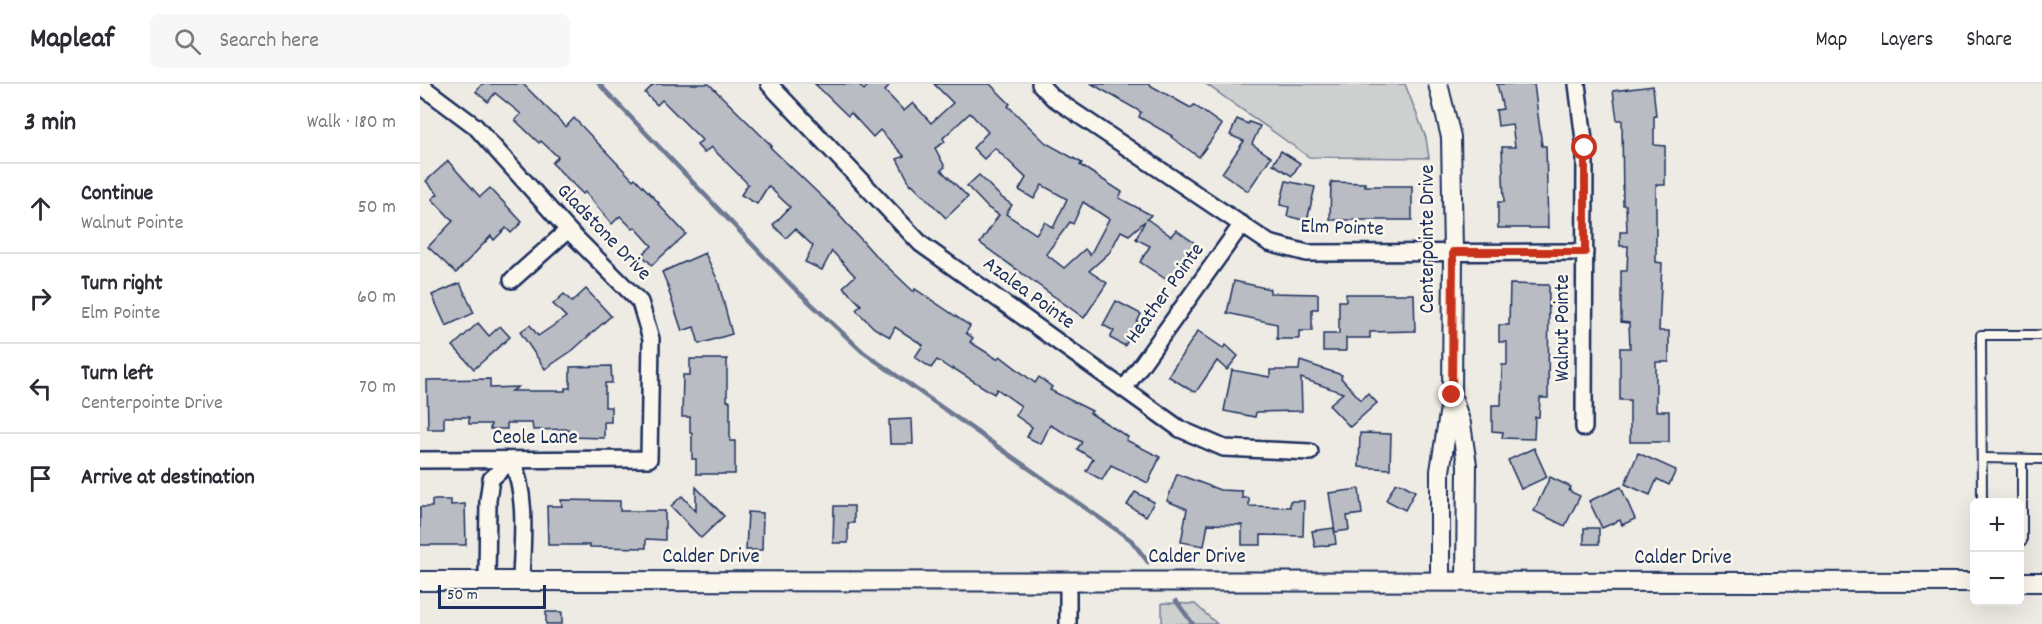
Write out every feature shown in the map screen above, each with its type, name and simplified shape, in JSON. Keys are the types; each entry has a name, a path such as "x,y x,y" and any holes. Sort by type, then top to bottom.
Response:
{"street":[{"name":"Azalea Pointe","path":"769,84 921,244 1180,429 1224,448 1310,452"},
{"name":"Elm Pointe","path":"1040,84 1053,97 1269,243 1307,253 1585,252"},
{"name":"Centerpointe Drive","path":"1438,84 1451,137 1453,252 1452,395 1440,471 1440,581"},
{"name":"Walnut Pointe","path":"1577,84 1585,148 1584,428"},
{"name":"Gladstone Drive","path":"420,85 475,126 568,230 640,302 651,339 649,459"},
{"name":"Heather Pointe","path":"1124,389 1242,224"},
{"path":"512,280 568,230"},
{"name":"Centerpointe Drive","path":"1452,395 1461,424 1467,465 1466,581"},
{"name":"Ceole Lane","path":"420,460 649,459"},
{"path":"487,581 488,500 491,480 512,460 519,478 522,500 521,580"},
{"name":"Calder Drive","path":"420,581 1970,582"},
{"path":"1068,581 1068,624"},
{"path":"2024,582 2042,582"}],"lane":[{"path":"1982,498 1981,334 2042,335"},
{"path":"1982,458 2042,459"},
{"path":"2022,459 2022,498"}],"shaded area":[{"path":"1206,84 1405,84 1426,138 1429,158 1309,157"},
{"path":"1162,603 1195,604 1217,624 1162,624"}],"building":[{"path":"482,84 523,84 566,127 574,118 633,180 635,178 686,234 652,265 642,255 652,246 635,227 633,229 620,216 612,224 585,192 583,194 552,163 558,157 515,120 521,114 495,93 488,102 476,92"},
{"path":"654,84 709,84 840,214 875,255 914,292 915,289 970,326 966,333 973,338 970,342 997,359 1000,356 1035,383 1039,377 1052,387 1050,390 1092,411 1090,413 1128,437 1126,440 1160,457 1148,483 1111,465 1102,480 1086,471 1093,459 1077,449 1082,442 1050,425 1041,444 1027,437 1032,427 1015,415 1021,406 997,389 994,394 937,360 931,368 915,357 923,345 895,327 890,337 874,328 856,310 861,305 843,287 855,276 832,251 822,270 805,262 813,246 795,229 786,238 773,225 790,207 768,186 757,204 741,195 748,184 711,147 704,153 697,145 702,140 662,100 657,105 645,93"},
{"path":"815,84 858,84 864,90 869,84 890,84 885,91 904,111 913,103 931,123 953,103 934,84 990,84 1010,104 1008,106 1046,143 1082,163 1080,165 1122,192 1119,198 1151,215 1147,219 1171,236 1176,230 1196,244 1170,282 1140,262 1150,246 1136,239 1145,221 1129,235 1121,231 1110,252 1089,271 1107,283 1084,318 980,243 999,215 988,208 967,186 979,175 1012,205 1006,214 1036,234 1045,222 1053,228 1067,199 1042,185 1034,199 1019,190 1026,178 995,148 984,159 973,148 988,132 970,113 943,138 945,142 935,148 945,167 941,170 968,197 946,218 911,185 897,159 904,156 880,130 873,137 851,113 848,116","holes":["1083,202 1109,219 1090,255 1085,249 1064,268 1046,254 1070,222 1073,224"]},
{"path":"1092,84 1148,84 1191,108 1194,105 1222,125 1199,157 1172,136 1139,117 1141,112"},
{"path":"1497,84 1534,84 1542,146 1546,146 1548,228 1498,228 1498,202 1504,202 1502,147 1515,147 1512,124 1498,126 1496,110 1503,109"},
{"path":"1653,86 1656,116 1654,116 1654,145 1665,146 1665,185 1656,185 1656,262 1662,263 1659,331 1669,331 1669,362 1656,362 1656,411 1669,411 1669,442 1630,442 1630,400 1620,400 1620,348 1630,348 1629,323 1621,322 1621,271 1627,271 1628,246 1620,246 1620,232 1627,232 1626,205 1623,205 1622,120 1617,120 1613,91"},
{"path":"1237,119 1260,126 1252,144 1271,157 1248,191 1222,173 1244,141 1230,135"},
{"path":"1281,151 1300,163 1292,176 1273,164"},
{"path":"448,161 480,197 490,188 522,222 511,233 506,228 494,240 491,236 456,273 428,247 453,221 432,199 438,194 426,181"},
{"path":"1286,181 1315,187 1307,221 1287,216 1289,207 1280,205"},
{"path":"1331,182 1365,183 1365,186 1412,186 1412,220 1330,220"},
{"path":"705,253 718,281 732,334 699,344 694,327 682,331 662,272"},
{"path":"1234,281 1270,289 1270,293 1318,294 1318,309 1312,309 1312,331 1299,331 1299,339 1277,339 1277,324 1227,313"},
{"path":"460,283 474,313 446,326 432,295"},
{"path":"1510,284 1549,285 1548,398 1540,398 1539,417 1535,417 1534,439 1502,438 1503,432 1492,431 1492,405 1501,405 1502,365 1507,365 1507,342 1499,342 1499,325 1509,325"},
{"path":"586,289 611,316 573,350 545,369 520,332 530,325 538,336 566,317 553,304 564,294 572,302"},
{"path":"1346,294 1414,294 1415,331 1370,332 1370,338 1346,338 1346,351 1323,351 1323,334 1339,334 1339,301 1346,301"},
{"path":"1116,301 1141,314 1125,346 1110,338 1114,331 1103,325"},
{"path":"478,323 489,336 500,326 510,337 474,369 453,346"},
{"path":"1198,331 1223,348 1226,345 1238,356 1227,370 1217,361 1196,392 1168,376"},
{"path":"690,359 727,359 727,401 730,401 730,441 735,441 735,474 696,474 696,459 692,459 690,417 682,417 683,375 690,375"},
{"path":"1300,361 1342,375 1341,378 1361,400 1368,393 1377,403 1350,427 1329,405 1343,393 1301,378 1302,411 1256,412 1255,417 1224,411 1232,370 1270,377 1270,370 1299,370"},
{"path":"611,366 612,383 605,383 605,407 611,407 611,422 604,422 604,438 568,437 568,429 533,430 532,423 507,423 507,429 490,429 491,424 469,424 469,417 444,417 444,429 428,429 427,380 490,379 490,388 518,387 512,391 565,391 565,388 570,388 570,367"},
{"path":"912,419 913,444 890,444 889,420"},
{"path":"1360,433 1391,434 1390,469 1359,467"},
{"path":"1534,448 1547,477 1521,489 1508,460"},
{"path":"1638,453 1676,470 1669,485 1657,479 1650,495 1625,484"},
{"path":"1177,474 1220,490 1242,491 1242,498 1249,498 1249,506 1290,507 1290,501 1304,501 1303,536 1261,535 1261,545 1242,545 1242,525 1208,524 1204,546 1181,542 1187,509 1167,501"},
{"path":"1550,477 1571,487 1569,491 1580,496 1565,526 1534,511"},
{"path":"1400,483 1415,491 1405,510 1386,500 1395,484"},
{"path":"696,487 724,516 701,538 671,506 682,496 696,511"},
{"path":"1621,487 1635,519 1622,525 1620,520 1602,528 1589,501"},
{"path":"1359,489 1362,514 1347,516 1349,530 1335,532 1329,493"},
{"path":"1135,492 1154,502 1146,516 1127,505"},
{"path":"432,500 451,500 451,505 465,504 466,545 420,545 420,507 432,507"},
{"path":"561,500 620,501 620,511 665,511 665,540 646,539 646,548 548,545 547,506 562,506"},
{"path":"834,506 854,506 854,523 848,523 848,543 833,543"},
{"path":"748,512 763,513 762,550 746,550"},
{"path":"1334,528 1336,544 1315,547 1312,531"},
{"path":"1584,528 1599,528 1599,544 1584,544"},
{"path":"546,612 562,612 562,624 546,624"}],"waterway":[{"path":"599,84 792,286 863,352 1131,540 1148,562"},
{"path":"1176,601 1193,624"}],"route":[{"path":"1452,395 1453,252 1585,252 1585,148"}]}
